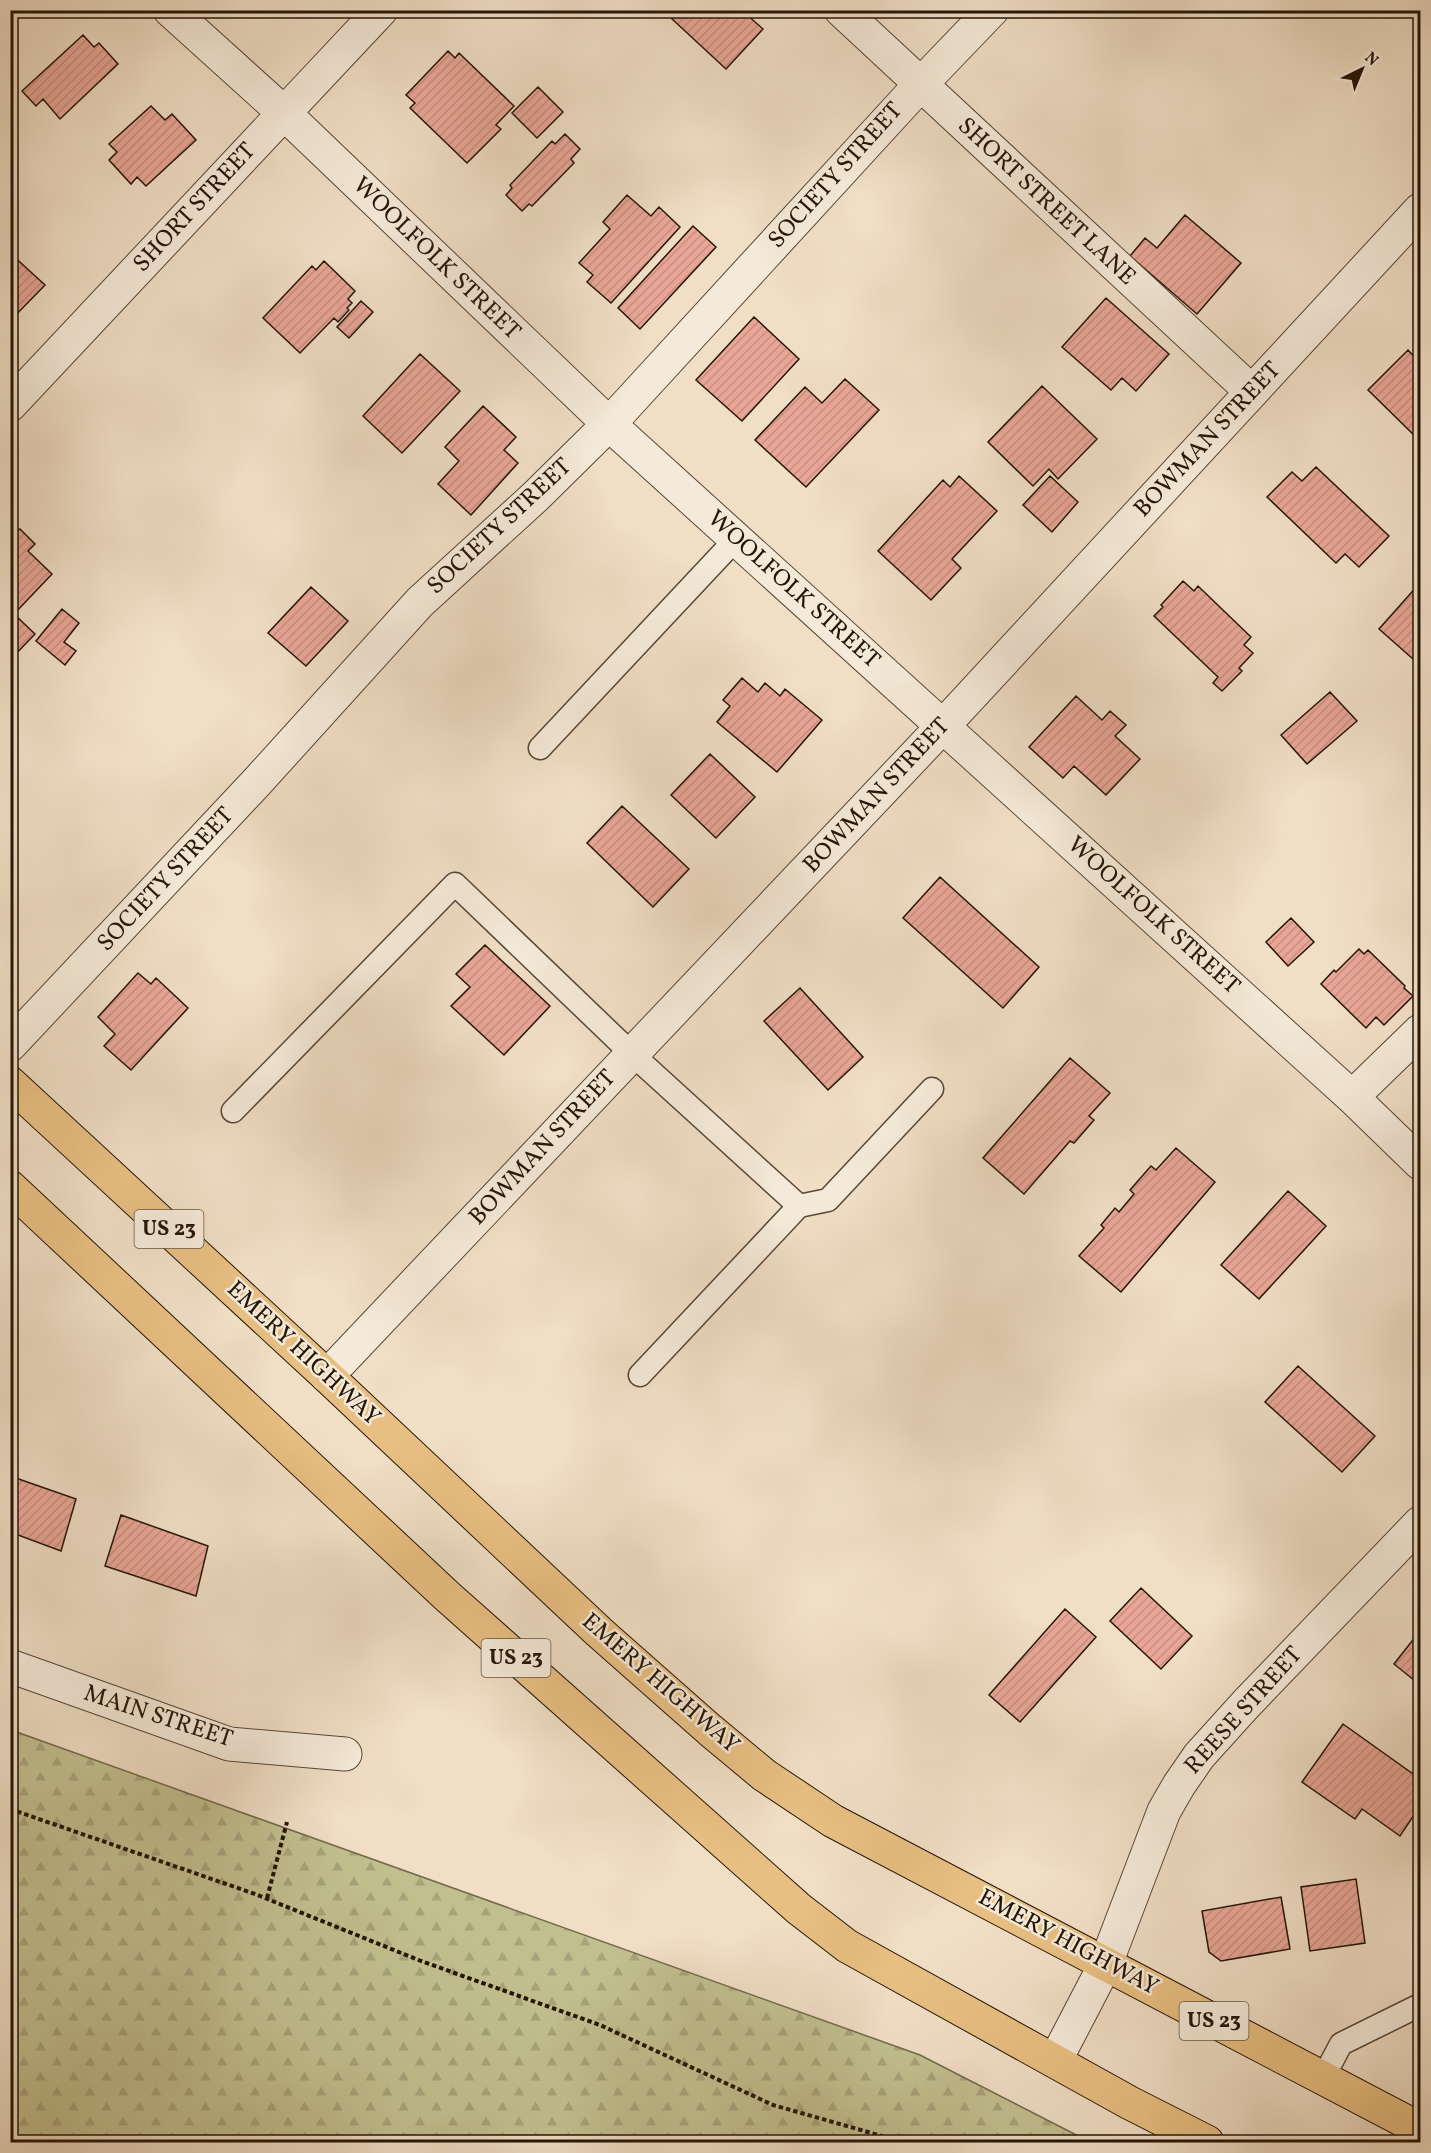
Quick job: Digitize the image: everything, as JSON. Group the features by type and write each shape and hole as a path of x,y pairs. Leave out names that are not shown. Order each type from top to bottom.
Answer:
{"highway":[{"name":"EMERY HIGHWAY","path":"10,1083 327,1376 599,1632 764,1775 833,1821 1420,2129"},
{"name":"US 23","path":"10,1187 447,1596 799,1909 847,1946 1207,2142"},
{"path":"1323,2078 1420,2107"}],"street":[{"name":"WOOLFOLK STREET","path":"170,10 284,114 609,424 1352,1097 1420,1164"},
{"name":"SHORT STREET","path":"10,405 381,10"},
{"name":"SHORT STREET LANE","path":"841,10 1252,392"},
{"name":"SOCIETY STREET","path":"10,1046 256,783 420,602 536,496 609,424 920,85 992,10"},
{"name":"BOWMAN STREET","path":"327,1376 943,726 1420,210"},
{"path":"1352,1097 1420,1031"},
{"name":"REESE STREET","path":"1055,2061 1106,1963 1164,1811 1179,1785 1199,1756 1420,1523"},
{"name":"MAIN STREET","path":"10,1666 230,1744 345,1754"}],"lane":[{"path":"540,748 736,538"},
{"path":"233,1110 455,884 632,1054 799,1206"},
{"path":"640,1375 799,1206 828,1200 932,1089"},
{"path":"1323,2078 1341,2044 1420,2005"}],"path":[{"path":"10,1809 267,1898 421,1961 600,2025 773,2105 903,2142"},
{"path":"267,1898 287,1822"}],"green space":[{"path":"11,1730 920,2055 1090,2142 11,2142"}],"building":[{"path":"679,10 748,10 745,13 763,29 726,69 672,19"},
{"path":"83,35 94,47 99,43 118,64 60,119 43,99 36,106 22,91"},
{"path":"448,51 455,58 459,53 514,106 496,125 501,129 467,163 410,108 415,103 406,95"},
{"path":"538,87 563,112 537,138 512,113"},
{"path":"151,106 165,120 172,114 196,140 146,186 137,177 131,184 109,160 117,152 109,144"},
{"path":"565,134 580,149 571,159 574,163 532,206 529,204 522,211 506,195 512,188 510,185 552,141 555,144"},
{"path":"627,195 651,216 659,207 680,227 611,303 587,282 593,275 579,263 610,229 603,222"},
{"path":"1185,215 1241,263 1197,314 1130,256 1145,238 1157,248"},
{"path":"693,226 716,247 640,329 618,308"},
{"path":"10,253 45,285 10,321"},
{"path":"324,261 355,291 348,299 352,303 338,322 334,318 300,353 263,318 312,266 316,270"},
{"path":"1106,298 1169,354 1136,391 1122,378 1111,390 1062,347"},
{"path":"361,301 373,312 349,338 337,327"},
{"path":"754,317 799,359 742,421 696,380"},
{"path":"1408,350 1420,363 1420,441 1368,390"},
{"path":"420,354 460,391 402,453 363,416"},
{"path":"845,379 879,410 806,487 755,440 805,387 822,403"},
{"path":"1042,386 1097,439 1058,479 1049,469 1033,486 988,442"},
{"path":"483,406 516,437 504,450 518,463 471,515 438,484 459,461 445,447"},
{"path":"1316,467 1389,536 1359,567 1345,554 1336,563 1267,497 1292,472 1302,481"},
{"path":"959,476 997,511 952,559 961,568 931,600 878,551 943,480 950,487"},
{"path":"1050,476 1078,502 1052,532 1023,505"},
{"path":"20,529 35,544 28,551 52,574 14,614 35,634 10,660 10,536"},
{"path":"1183,581 1194,591 1198,586 1251,637 1244,645 1253,653 1239,668 1242,671 1222,691 1213,683 1218,677 1154,616"},
{"path":"1418,585 1420,587 1420,651 1413,659 1379,629"},
{"path":"311,587 348,621 306,666 268,633"},
{"path":"62,609 79,623 64,642 76,651 65,665 36,641"},
{"path":"742,678 758,692 765,683 780,696 785,689 822,720 777,772 717,722 730,706 723,700"},
{"path":"1330,692 1357,721 1307,764 1281,735"},
{"path":"1076,696 1102,720 1110,711 1126,725 1115,736 1140,759 1106,795 1074,766 1063,778 1029,747"},
{"path":"710,754 755,797 716,838 671,795"},
{"path":"622,806 689,869 653,907 587,843"},
{"path":"940,877 1039,967 1003,1008 903,918"},
{"path":"1291,918 1314,942 1288,966 1266,942"},
{"path":"485,945 550,1006 504,1055 451,1006 470,987 456,974"},
{"path":"1359,949 1364,954 1368,950 1413,996 1384,1025 1376,1017 1366,1028 1321,984"},
{"path":"138,973 151,984 156,978 188,1008 131,1070 104,1046 115,1034 98,1017"},
{"path":"800,988 863,1057 828,1090 764,1021"},
{"path":"1070,1058 1110,1093 1089,1116 1094,1120 1074,1143 1070,1141 1024,1194 983,1158"},
{"path":"1176,1148 1215,1182 1121,1292 1079,1256 1104,1228 1101,1225 1115,1208 1119,1212 1134,1194 1130,1190 1151,1166 1156,1170"},
{"path":"1288,1191 1326,1226 1259,1299 1221,1265"},
{"path":"1298,1366 1375,1436 1342,1472 1265,1402"},
{"path":"10,1476 76,1499 61,1551 10,1532"},
{"path":"121,1515 208,1546 196,1596 105,1566"},
{"path":"1141,1588 1192,1636 1161,1669 1110,1621"},
{"path":"1065,1609 1096,1637 1020,1722 989,1695"},
{"path":"1420,1631 1420,1685 1394,1664"},
{"path":"1343,1724 1420,1779 1420,1806 1400,1836 1362,1809 1355,1819 1302,1782"},
{"path":"1356,1879 1365,1943 1310,1951 1301,1887"},
{"path":"1281,1897 1290,1949 1221,1961 1209,1952 1202,1911"}]}
